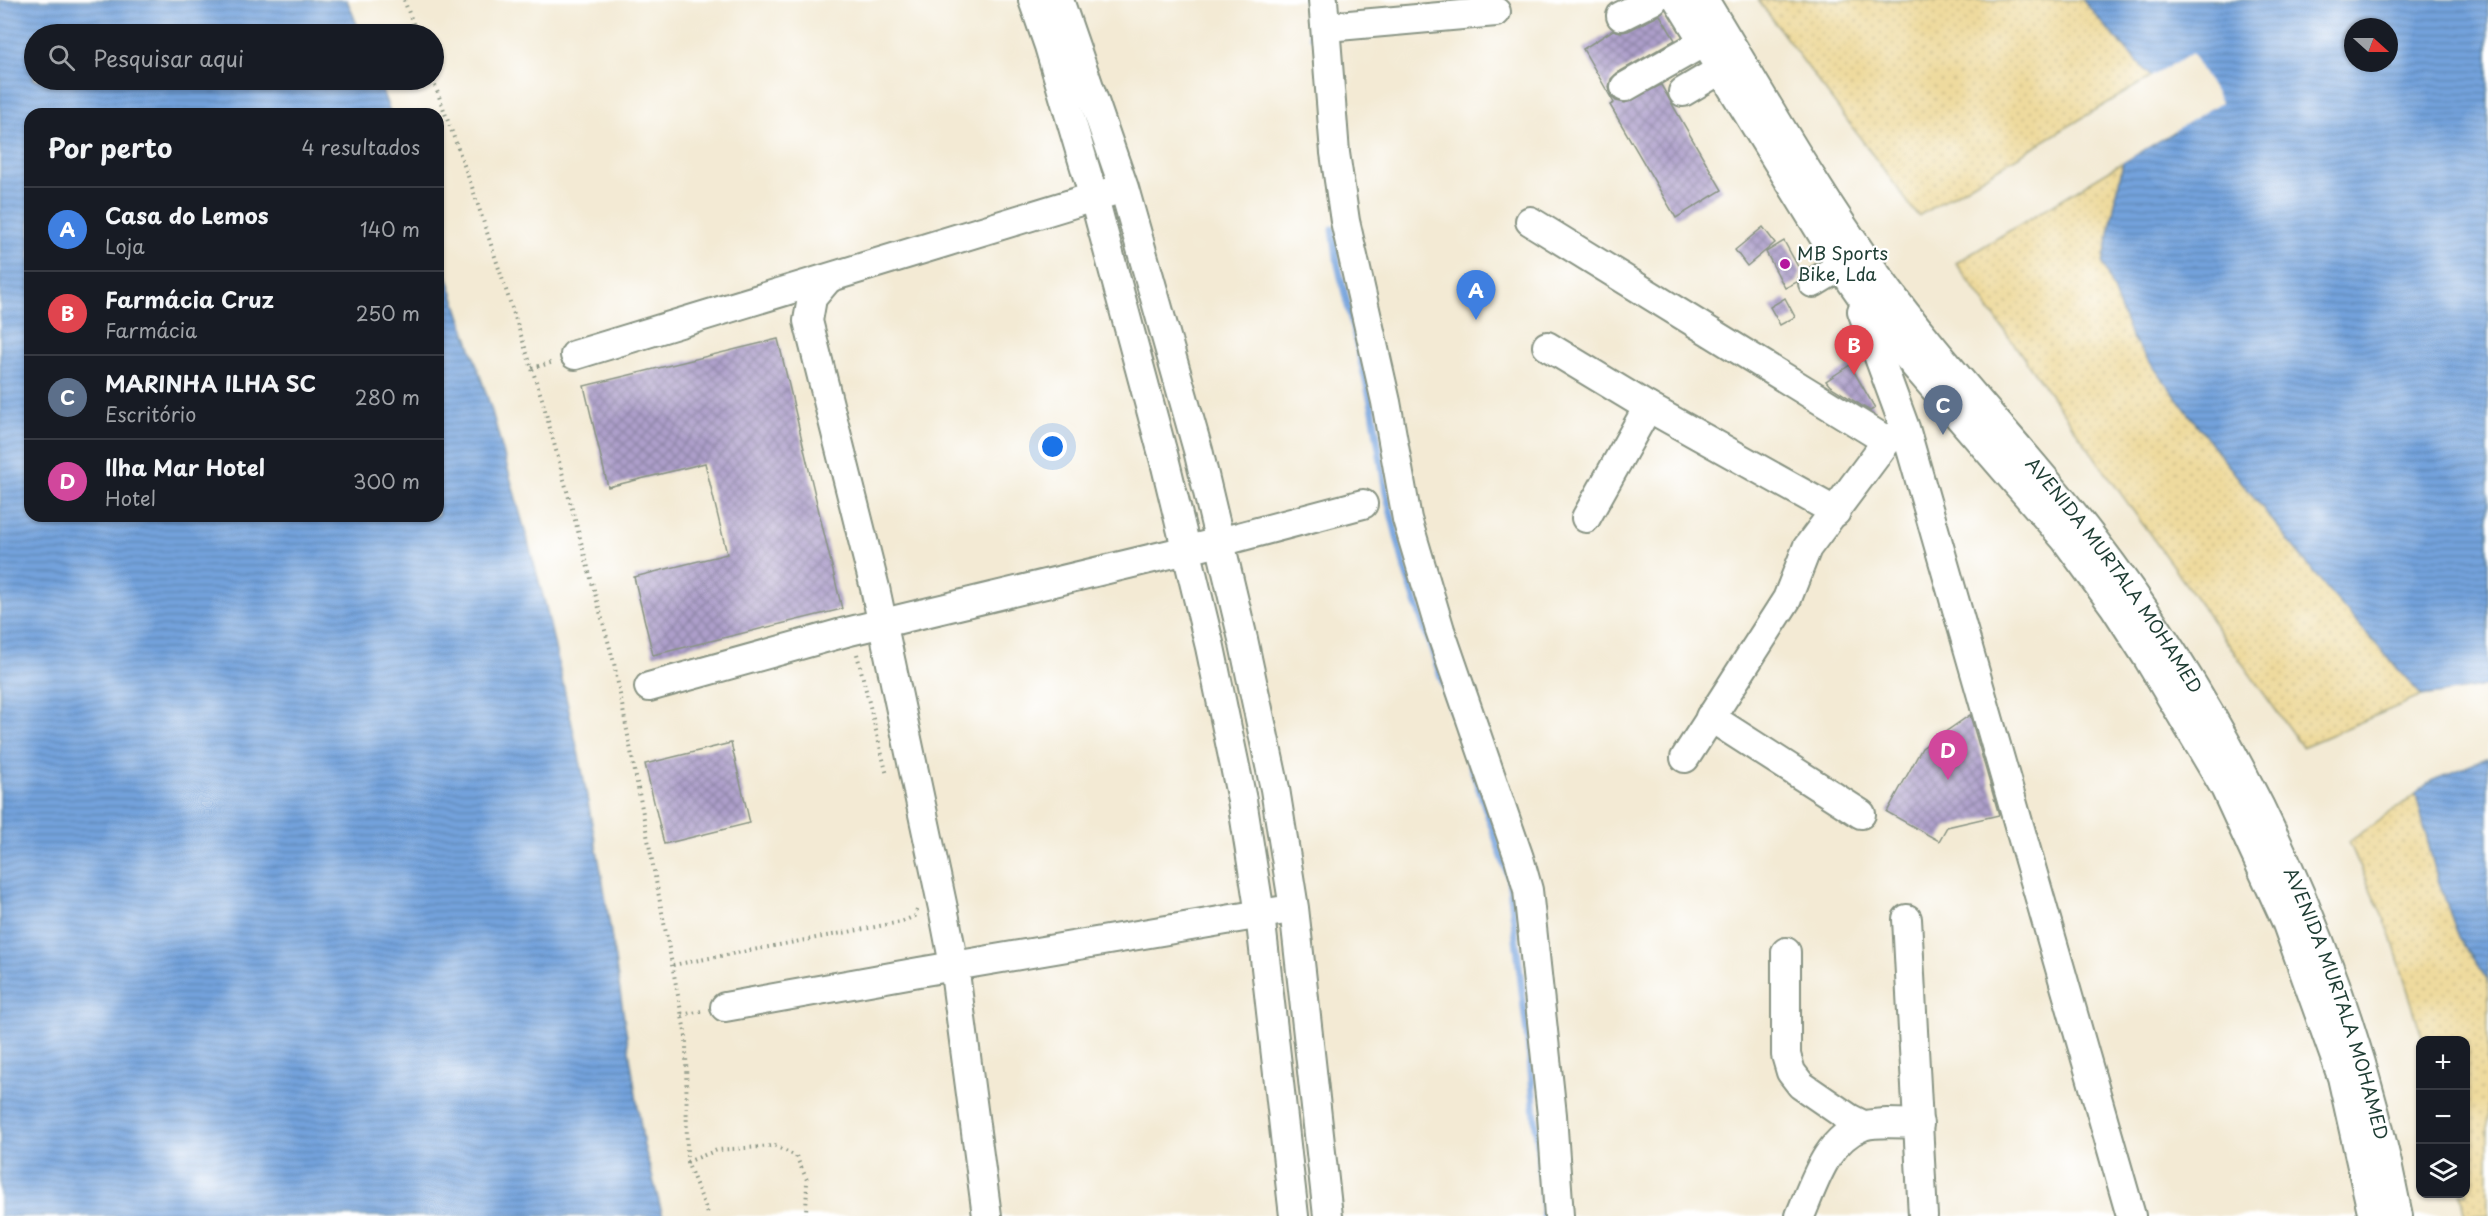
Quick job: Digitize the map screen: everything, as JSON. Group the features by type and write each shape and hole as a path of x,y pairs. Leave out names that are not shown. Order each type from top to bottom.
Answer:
{"street":[{"path":"1033,0 1094,198 1164,458 1242,800 1260,914 1293,1216"},
{"path":"1059,0 1124,188 1198,450 1275,789 1294,908 1328,1216"},
{"path":"1621,16 1653,0"},
{"name":"AVENIDA MURTALA MOHAMED","path":"1678,0 1846,274 1883,327 1910,360 2065,539 2137,642 2225,788 2286,921 2342,1077 2373,1216"},
{"name":"AVENIDA MURTALA MOHAMED","path":"1704,0 1829,206 1872,268 1934,351 2089,533 2139,601 2208,708 2268,819 2303,899 2334,979 2365,1077 2398,1216"},
{"path":"1496,12 1325,13 1335,153 1345,221 1386,402 1407,519 1440,630 1516,847 1528,890 1551,1103 1559,1216"},
{"path":"1625,87 1704,42"},
{"path":"1683,93 1720,70"},
{"path":"575,355 1124,188"},
{"path":"1530,221 1896,435 1807,548 1787,599 1685,758"},
{"path":"1813,283 1846,274"},
{"name":"AVENIDA MURTALA MOHAMED","path":"1846,274 2131,1216"},
{"path":"828,279 812,298 808,321 883,623 954,965 987,1216"},
{"path":"1547,346 1648,407 1836,512"},
{"path":"1586,518 1648,407"},
{"path":"649,687 883,623 1220,542 1363,504"},
{"path":"1710,717 1861,814"},
{"path":"725,1007 954,965 1294,908"},
{"path":"1907,919 1923,1216"},
{"path":"1786,952 1786,1055 1791,1072 1801,1085 1863,1125 1919,1124"},
{"path":"1800,1216 1828,1154 1843,1138 1863,1125"}],"path":[{"path":"404,0 413,24"},
{"path":"437,90 443,108"},
{"path":"444,110 472,187 542,399 614,663 686,1036 687,1162 709,1216"},
{"path":"852,631 888,779"},
{"path":"673,966 901,922 915,916 919,904"},
{"path":"687,1162 717,1150 775,1146 796,1156 807,1180 806,1216"}],"sand":[{"path":"1758,0 2082,0 2151,77 1918,216"},
{"path":"2123,162 2103,264 2131,337 2216,450 2329,591 2422,696 2302,747 1956,263"},
{"path":"2416,794 2436,874 2459,938 2488,981 2488,1216 2465,1216 2461,1198 2470,1198 2470,1036 2422,1036 2390,933 2349,842"}],"water":[{"path":"0,0 347,0 357,24 24,24 24,90 382,90 389,108 24,108 24,522 444,522 444,267 491,408 546,607 581,765 603,882 644,1146 663,1216 0,1216"},
{"path":"2082,0 2488,0 2488,686 2422,696 2329,591 2216,450 2131,337 2103,264 2123,162 2174,132 2151,77"},
{"path":"2488,758 2488,981 2459,938 2436,874 2416,794 2431,781"}],"pier":[{"path":"2192,53 2221,102 2120,164 2122,160 2170,131 2149,78"}],"building":[{"path":"1660,15 1675,40 1617,73 1611,79 1609,87 1611,96 1616,101 1625,103 1661,85 1722,190 1676,218 1610,105 1614,103 1583,49 1613,30 1628,31"},
{"path":"1763,227 1775,243 1747,266 1735,250"},
{"path":"1784,241 1801,272 1797,282 1785,288 1766,252"},
{"path":"1785,298 1795,317 1780,325 1770,307"},
{"path":"778,339 842,609 653,655 634,577 727,554 705,463 608,487 584,386"},
{"path":"1850,365 1875,408 1870,411 1830,386 1826,381"},
{"path":"1970,715 1999,815 1947,827 1939,841 1887,812 1922,748"},
{"path":"731,743 750,823 664,844 645,764"}],"waterway":[{"path":"1307,0 1312,36"},
{"path":"1333,229 1338,265 1373,411 1386,493 1406,573 1509,878 1530,1060 1544,1216"}],"place":[{"name":"MB Sports Bike, Lda","path":"1785,264"},
{"name":"Casa do Lemos","path":"1476,320"},
{"name":"Farmácia Cruz","path":"1854,375"},
{"name":"MARINHA ILHA SC","path":"1943,435"},
{"name":"Ilha Mar Hotel","path":"1948,780"}]}
